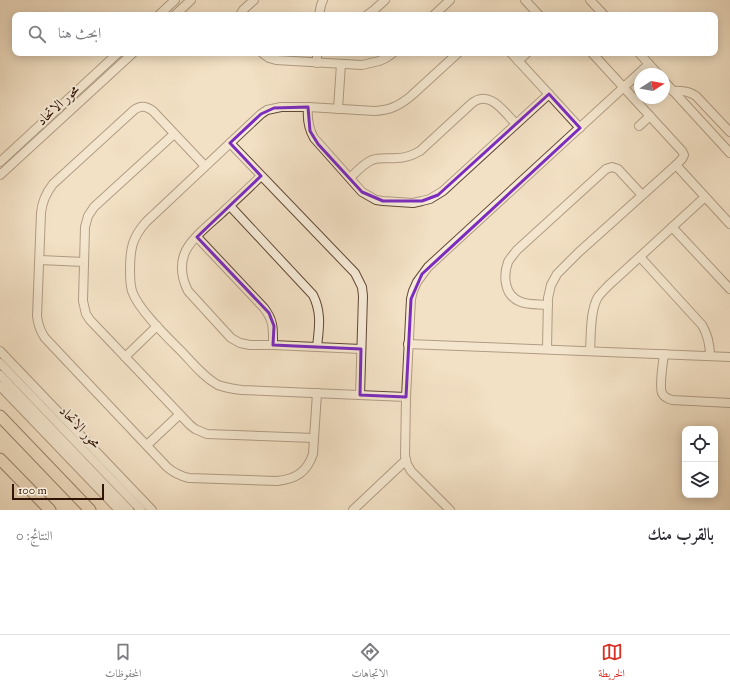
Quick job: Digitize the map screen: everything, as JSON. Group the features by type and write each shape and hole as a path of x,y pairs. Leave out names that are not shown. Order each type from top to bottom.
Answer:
{"main road":[{"path":"0,416 90,510"},
{"path":"0,459 50,510"}],"street":[{"path":"162,12 175,0"},
{"path":"178,12 191,0"},
{"path":"242,12 254,0"},
{"path":"320,12 323,0"},
{"path":"371,12 385,0"},
{"path":"437,12 450,0"},
{"path":"525,0 536,12"},
{"path":"590,0 601,12"},
{"name":"محور الاتحاد","path":"0,162 115,56"},
{"name":"محور الاتحاد","path":"0,175 130,56"},
{"path":"266,56 276,60 362,65 371,64 389,56"},
{"path":"317,56 317,63"},
{"path":"406,397 225,388 211,380 199,369 157,326 136,300 130,282 131,248 134,238 146,222 255,118 267,110 281,107 374,111 385,110 394,107 411,96 455,56"},
{"path":"514,56 580,128"},
{"path":"518,61 524,56"},
{"path":"547,349 548,298 551,285 557,274 683,157 683,153 595,56"},
{"path":"642,56 653,68"},
{"path":"338,109 341,64"},
{"path":"450,510 411,471 404,451 408,344 413,290 428,266 649,64"},
{"path":"670,88 730,153"},
{"path":"673,91 686,91 696,96 730,132"},
{"path":"308,108 308,123 314,138 362,192 376,200 383,202 422,202 430,199 442,191 549,94"},
{"path":"350,178 364,164 378,158 406,157 414,155 478,99 485,98 494,102 516,124"},
{"path":"205,166 150,108 141,106 53,184 44,197 42,205 37,316 37,322 41,333 44,338 172,471 183,477 277,481 293,478 300,474 306,468 313,454 316,393"},
{"path":"639,126 650,116"},
{"path":"174,134 91,211 86,222 84,262 83,301 86,314 92,324 179,415 195,429 207,434 314,438"},
{"path":"230,143 358,278 362,287 363,296 360,395"},
{"path":"676,165 730,224"},
{"path":"548,305 526,303 519,301 509,294 506,288 505,274 509,261 517,250 606,169 612,167 618,169 642,195"},
{"path":"261,176 190,243 182,262 182,277 188,291 235,341 244,344 361,349"},
{"path":"590,351 594,309 598,297 609,285 705,197"},
{"path":"230,206 313,295 317,302 320,318 317,347"},
{"path":"672,227 730,290"},
{"path":"197,237 269,313 274,326 273,345"},
{"path":"640,257 702,325 709,343 710,356"},
{"path":"40,260 84,262"},
{"path":"125,357 157,326"},
{"path":"408,344 730,357"},
{"path":"0,352 152,510"},
{"path":"664,354 661,386 662,394 668,400 730,403"},
{"name":"محور الاتحاد","path":"0,363 141,510"},
{"name":"محور الاتحاد","path":"0,375 129,510"},
{"path":"0,386 119,510"},
{"path":"147,445 179,415"},
{"path":"353,510 406,460"}],"highlighted area":[{"path":"549,94 580,128 422,274 411,299 406,397 360,395 361,349 273,345 274,326 269,313 197,237 261,176 230,143 261,114 274,108 308,107 310,131 318,144 362,192 383,201 422,201 438,195"}]}
